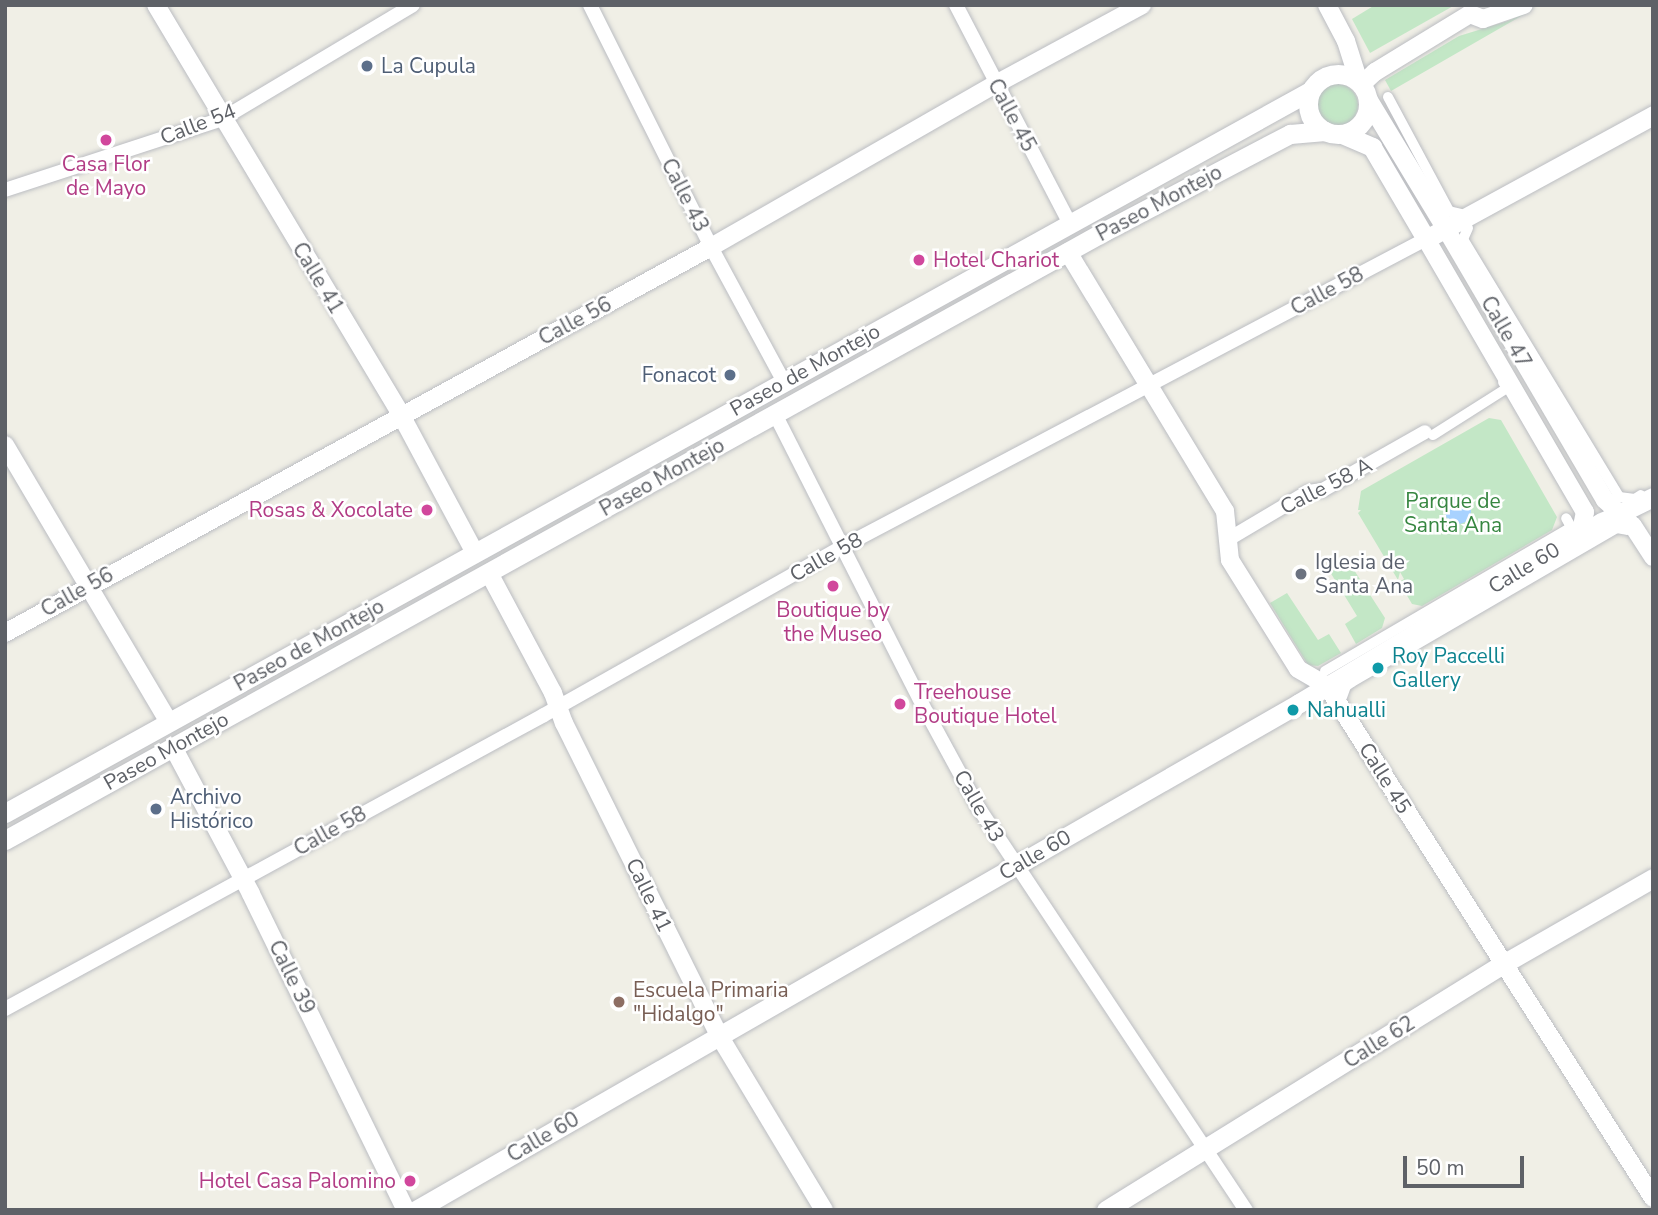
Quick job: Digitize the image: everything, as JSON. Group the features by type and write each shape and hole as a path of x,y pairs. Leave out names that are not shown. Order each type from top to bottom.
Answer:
{"main road":[{"path":"1329,75 1345,75 1363,89 1362,122 1334,133 1311,118 1308,109 1310,91 1329,75"},
{"name":"Calle 47","path":"1363,89 1446,229"},
{"name":"Paseo de Montejo","path":"5,813 1310,91"},
{"name":"Calle 58","path":"1426,239 1653,115"},
{"name":"Paseo Montejo","path":"5,840 1068,252 1290,134 1309,130 1334,133"},
{"name":"Calle 47","path":"1334,133 1372,147 1426,239"},
{"name":"Calle 60","path":"416,1210 1331,685 1580,535 1624,522 1653,497"},
{"name":"Calle 62","path":"1106,1210 1207,1150 1503,964 1653,878"}],"street":[{"name":"Calle 41","path":"156,5 401,415 475,553"},
{"name":"Calle 54","path":"5,190 222,119 413,5"},
{"name":"Calle 43","path":"590,5 711,247 784,382"},
{"name":"Calle 45","path":"956,5 1070,224"},
{"name":"Calle 56","path":"5,632 711,247 996,84 1142,5"},
{"name":"Calle 47","path":"1327,5 1346,41 1363,89"},
{"path":"1363,89 1375,72 1469,9 1483,19 1524,5"},
{"path":"1388,97 1449,211 1461,214"},
{"path":"1468,228 1463,239 1619,497 1635,499 1653,489"},
{"name":"Calle 47","path":"1446,229 1605,500 1624,522 1633,526 1653,557"},
{"name":"Calle 47","path":"1426,239 1586,512 1580,535"},
{"name":"Calle 58","path":"5,1009 558,707 842,547 1426,239"},
{"name":"Calle 45","path":"1068,252 1147,387 1225,511 1230,560 1298,669 1331,685 1503,964 1653,1198"},
{"name":"Calle 58 A","path":"1227,540 1308,492 1322,490 1429,434 1507,388 1428,260"},
{"path":"1455,289 1474,277"},
{"name":"Calle 43","path":"775,414 927,713 978,807 1246,1210"},
{"path":"5,445 169,722"},
{"path":"1640,522 1643,510 1653,505"},
{"path":"1331,685 1571,527 1566,518"},
{"path":"1331,685 1346,686 1624,522"},
{"name":"Calle 41","path":"489,573 720,1037 824,1210"},
{"name":"Calle 39","path":"173,747 243,879 406,1210"}],"green space":[{"path":"1375,5 1455,5 1370,53 1352,19"},
{"path":"1535,8 1391,91 1385,80 1459,36 1508,21"},
{"path":"1337,84 1352,90 1358,105 1352,120 1337,126 1322,120 1316,105 1322,90"},
{"name":"Parque de Santa Ana","path":"1489,418 1501,420 1557,517 1552,530 1422,606 1412,604 1399,582 1404,579 1400,572 1398,580 1358,513 1361,510 1358,510 1361,491"},
{"path":"1345,556 1385,618 1382,628 1356,644 1345,624 1357,616 1327,567"},
{"path":"1287,593 1318,640 1329,634 1341,653 1318,666 1308,665 1270,603"}],"water":[{"path":"1458,498 1467,502 1471,511 1467,520 1458,524 1449,520 1445,511 1449,502"}],"place":[{"name":"La Cupula","path":"367,66"},
{"name":"Casa Flor de Mayo","path":"106,140"},
{"name":"Hotel Chariot","path":"919,260"},
{"name":"Fonacot","path":"730,375"},
{"name":"Rosas & Xocolate","path":"427,510"},
{"name":"Iglesia de Santa Ana","path":"1301,574"},
{"name":"Boutique by the Museo","path":"833,586"},
{"name":"Roy Paccelli Gallery","path":"1378,668"},
{"name":"Treehouse Boutique Hotel","path":"900,704"},
{"name":"Nahualli","path":"1293,710"},
{"name":"Archivo Histórico","path":"156,809"},
{"name":"Escuela Primaria \"Hidalgo\"","path":"619,1002"},
{"name":"Hotel Casa Palomino","path":"410,1181"}]}
